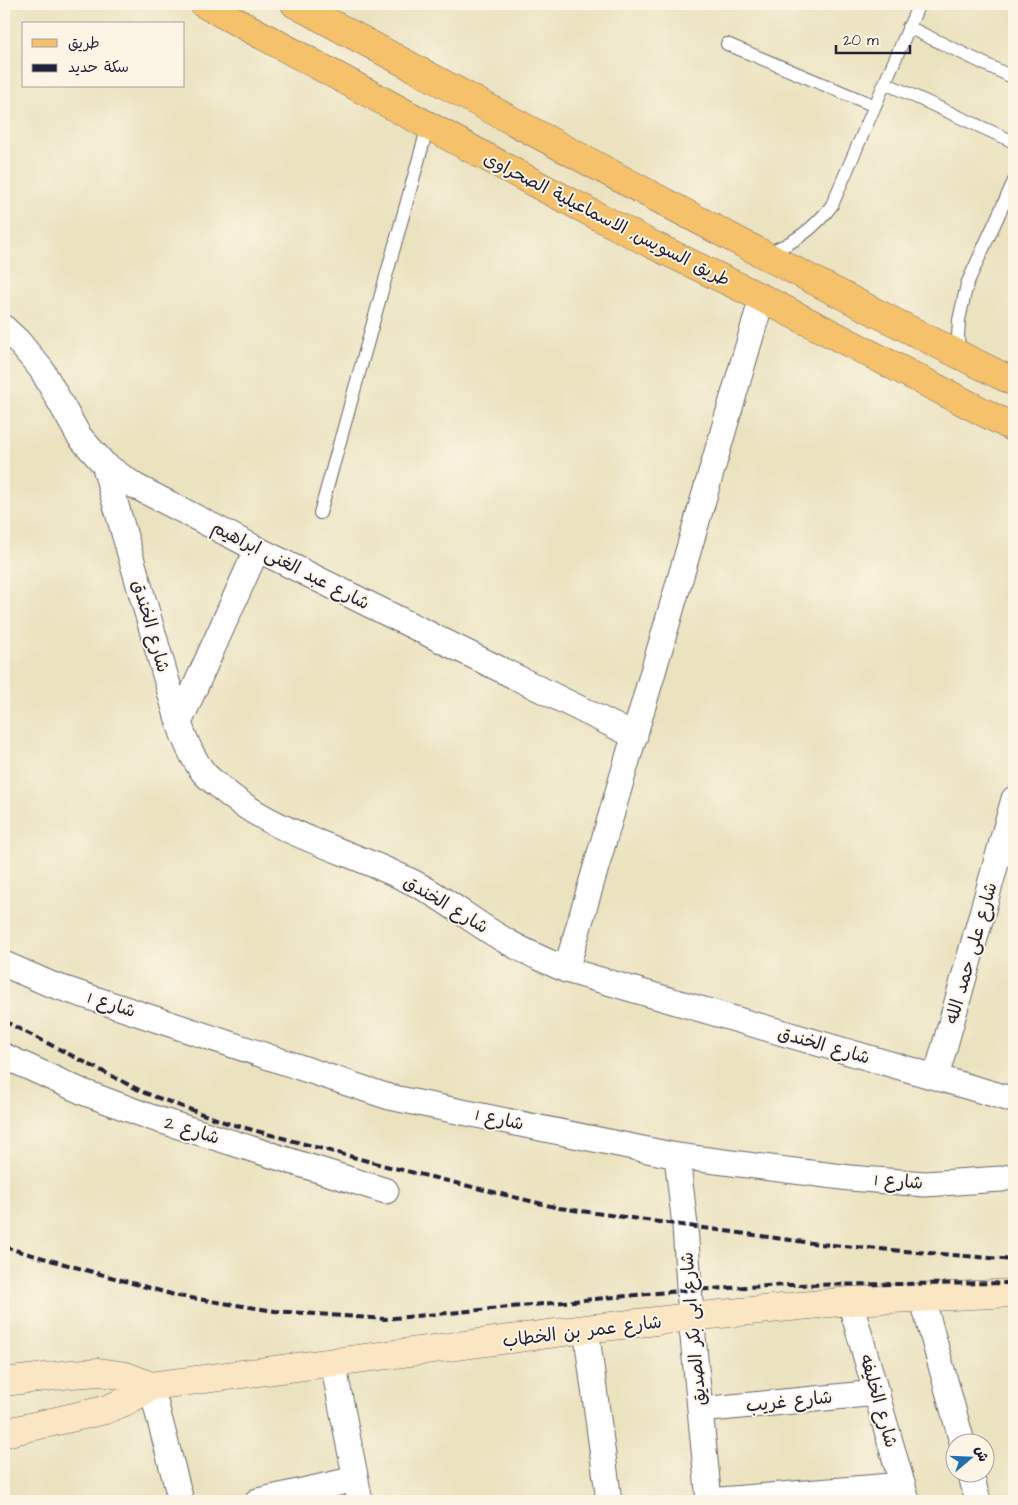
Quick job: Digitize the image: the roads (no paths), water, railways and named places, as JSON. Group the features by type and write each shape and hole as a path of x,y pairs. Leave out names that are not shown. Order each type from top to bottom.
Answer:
{"main road":[{"name":"طريق السويس, الاسماعيلية الصحراوى","path":"204,4 572,203 762,298 1014,428"},
{"path":"295,4 762,254 1014,382"},
{"name":"شارع عمر بن الخطاب","path":"4,1433 105,1410 129,1400 151,1386 691,1317 850,1301 1014,1293"},
{"name":"شارع عمر بن الخطاب","path":"4,1382 99,1372 126,1376 151,1386"}],"street":[{"path":"566,970 762,298"},
{"name":"شارع عبد الغنى ابراهيم","path":"4,328 18,341 42,370 79,436 104,464 135,486 257,549 635,736"},
{"name":"شارع الخندق","path":"104,464 187,747 205,774 234,799 268,820 312,841 384,868 419,885 507,942 566,970 1014,1100"},
{"path":"179,723 257,549"},
{"name":"شارع على حمد الله","path":"936,1077 1014,799"},
{"name":"شارع 1","path":"4,964 50,984 388,1097 677,1156 850,1178 926,1184 1001,1179 1014,1176"},
{"name":"شارع 2","path":"4,1056 82,1092 150,1116 386,1191"},
{"name":"شارع ابى بكر الصديق","path":"677,1156 685,1226 691,1317 708,1501"},
{"path":"922,1297 959,1432"},
{"name":"شارع الخليفه","path":"850,1301 905,1493"},
{"path":"586,1329 610,1501"},
{"path":"258,1501 358,1490 333,1363"},
{"path":"151,1386 181,1501"},
{"name":"شارع غريب","path":"700,1410 877,1393"},
{"path":"973,1482 978,1501"},
{"path":"708,1501 905,1493"}],"lane":[{"path":"762,254 791,243 804,235 816,225 832,205 919,4"},
{"path":"908,27 1014,78"},
{"path":"727,44 875,106"},
{"path":"885,83 1014,142"},
{"path":"320,513 428,126"},
{"path":"959,355 959,320 967,284 1014,181"}],"railway":[{"path":"4,1021 145,1093 227,1123 386,1166 559,1208 819,1244 1014,1260"},
{"path":"4,1247 178,1296 275,1311 385,1319 689,1290 785,1285 1014,1283"}]}
